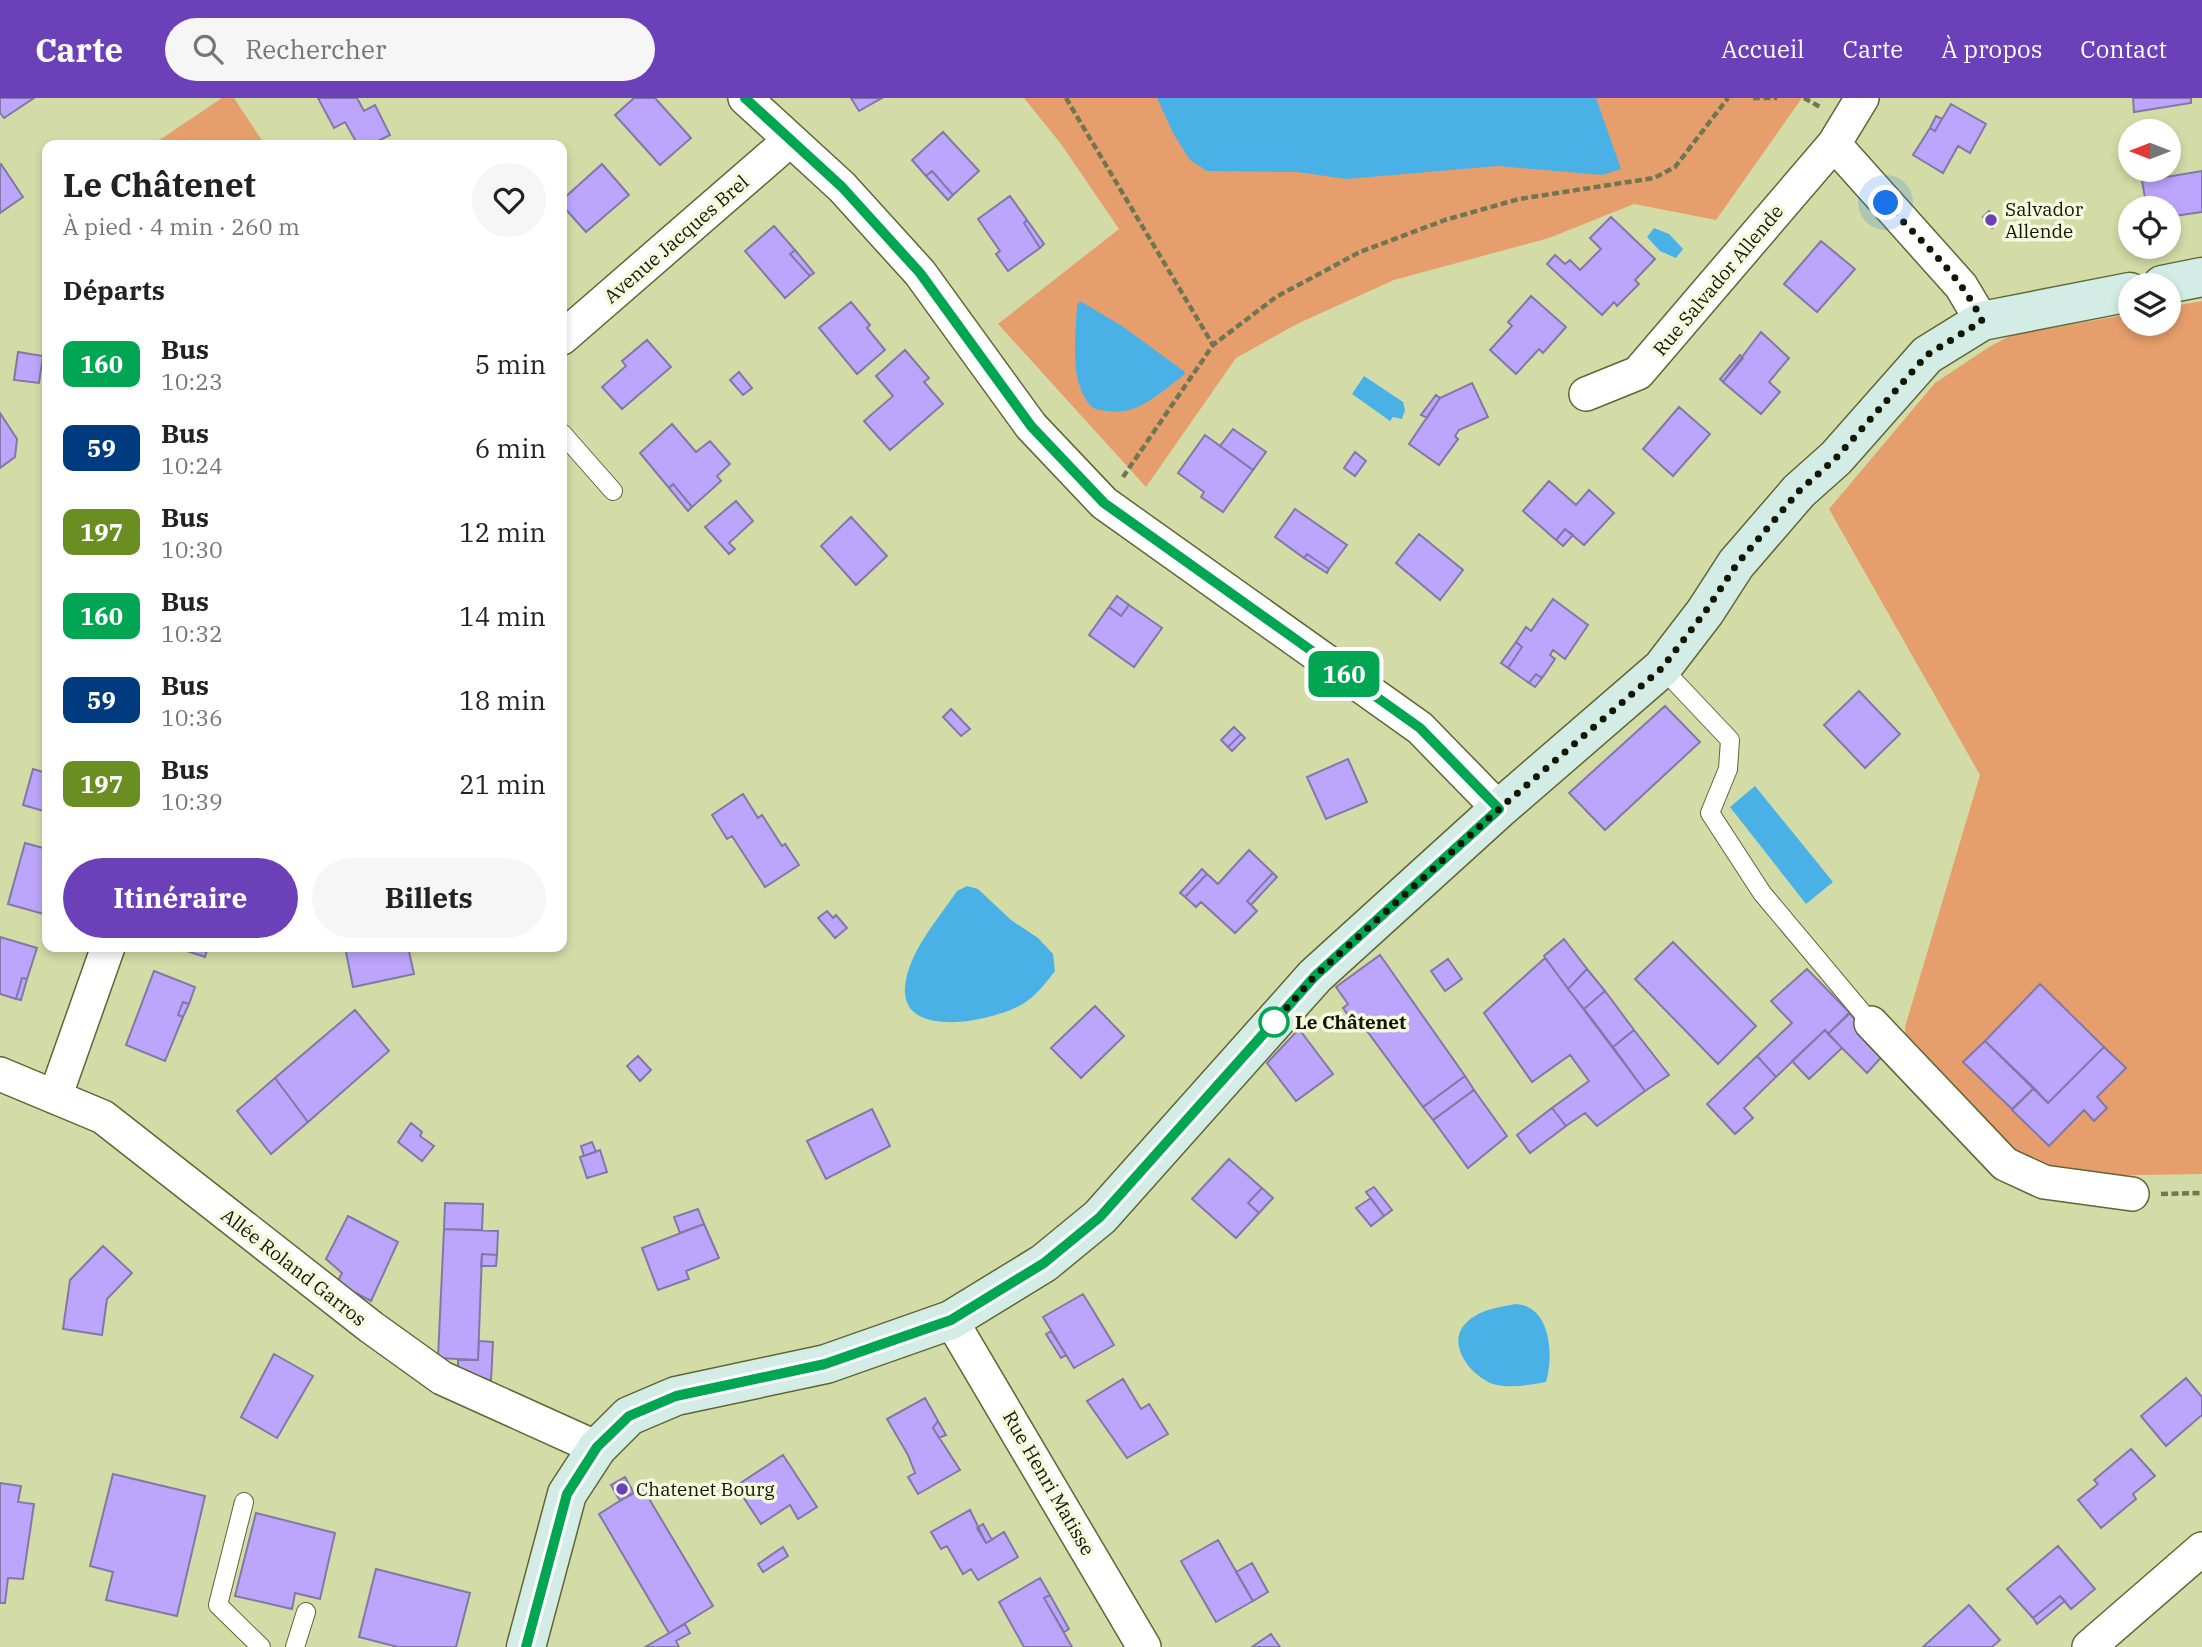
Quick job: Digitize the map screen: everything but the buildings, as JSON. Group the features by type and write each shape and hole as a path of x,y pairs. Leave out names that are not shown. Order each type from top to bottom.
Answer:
{"street":[{"path":"745,98 842,187 920,273 1031,426 1104,503 1420,728 1499,809"},
{"name":"Rue Salvador Allende","path":"1586,394 1638,373 1834,144 1862,98"},
{"name":"Avenue Jacques Brel","path":"567,334 790,140"},
{"path":"1834,144 1961,286 1974,303 1982,321"},
{"path":"2181,281 2202,277"},
{"path":"526,1647 567,1494 597,1447 629,1416 676,1396 825,1364 951,1320 1044,1263 1100,1217 1315,976 1499,809 1662,668 1705,612 1737,564 1799,491 1836,458 1927,355 1982,321 2118,294"},
{"path":"55,1097 106,952"},
{"path":"1871,1023 2005,1164 2044,1182 2132,1194"},
{"name":"Allée Roland Garros","path":"0,1074 103,1117 371,1327 442,1378 597,1447"},
{"name":"Rue Henri Matisse","path":"951,1320 1144,1647"},
{"path":"2089,1647 2202,1549"}],"lane":[{"path":"567,439 613,491"},
{"path":"1662,668 1730,740 1728,769 1710,813 1762,893 1871,1023"},
{"path":"244,1502 218,1605 261,1647"},
{"path":"295,1647 306,1612"}],"path":[{"path":"1066,98 1213,345"},
{"path":"1104,503 1165,419 1213,345 1276,297 1360,252 1445,220 1519,199 1654,178 1675,167 1728,98"},
{"path":"1753,98 1777,98"},
{"path":"2132,1194 2202,1193"}],"shaded area":[{"path":"222,98 234,98 262,140 159,140"},
{"path":"1024,98 1802,98 1716,220 1634,204 1549,238 1394,280 1297,324 1236,358 1146,487 998,324 1119,229 1061,144"},
{"path":"2202,301 2202,1174 2081,1176 2025,1159 1906,1044 1905,1027 1980,775 1829,509 1935,383 1989,347 2012,335 2118,316 2118,336 2181,336 2181,305"}],"water":[{"path":"1157,98 1596,98 1621,169 1602,175 1498,166 1347,179 1297,172 1207,171 1190,160 1174,135"},
{"path":"1654,228 1669,234 1683,249 1676,258 1660,251 1647,237"},
{"path":"1080,301 1122,326 1185,372 1184,375 1152,399 1131,409 1120,412 1093,408 1080,386 1075,360 1077,305"},
{"path":"1364,376 1403,402 1405,410 1402,419 1393,417 1390,421 1352,394"},
{"path":"1755,786 1833,882 1806,904 1730,807"},
{"path":"967,886 978,889 1011,920 1038,938 1053,954 1055,971 1031,998 1007,1011 968,1021 929,1020 914,1012 906,1000 909,968 920,945 957,891"},
{"path":"1516,1304 1537,1313 1543,1323 1550,1359 1546,1382 1515,1386 1488,1382 1471,1369 1460,1351 1458,1341 1466,1323 1489,1310"}],"bus line":[{"name":"160","path":"526,1647 567,1494 597,1447 629,1416 676,1396 825,1364 951,1320 1044,1263 1100,1217 1315,976 1499,809 1420,728 1104,503 1031,426 920,273 842,187 745,98"}],"place":[{"name":"Salvador Allende","path":"1991,220"},
{"name":"Le Châtenet","path":"1274,1022"},
{"name":"Chatenet Bourg","path":"622,1489"}],"route":[{"path":"1274,1022 1268,1029 1315,976 1499,809 1662,668 1705,612 1737,564 1799,491 1836,458 1927,355 1982,321 1974,303 1961,286 1886,203"}]}
